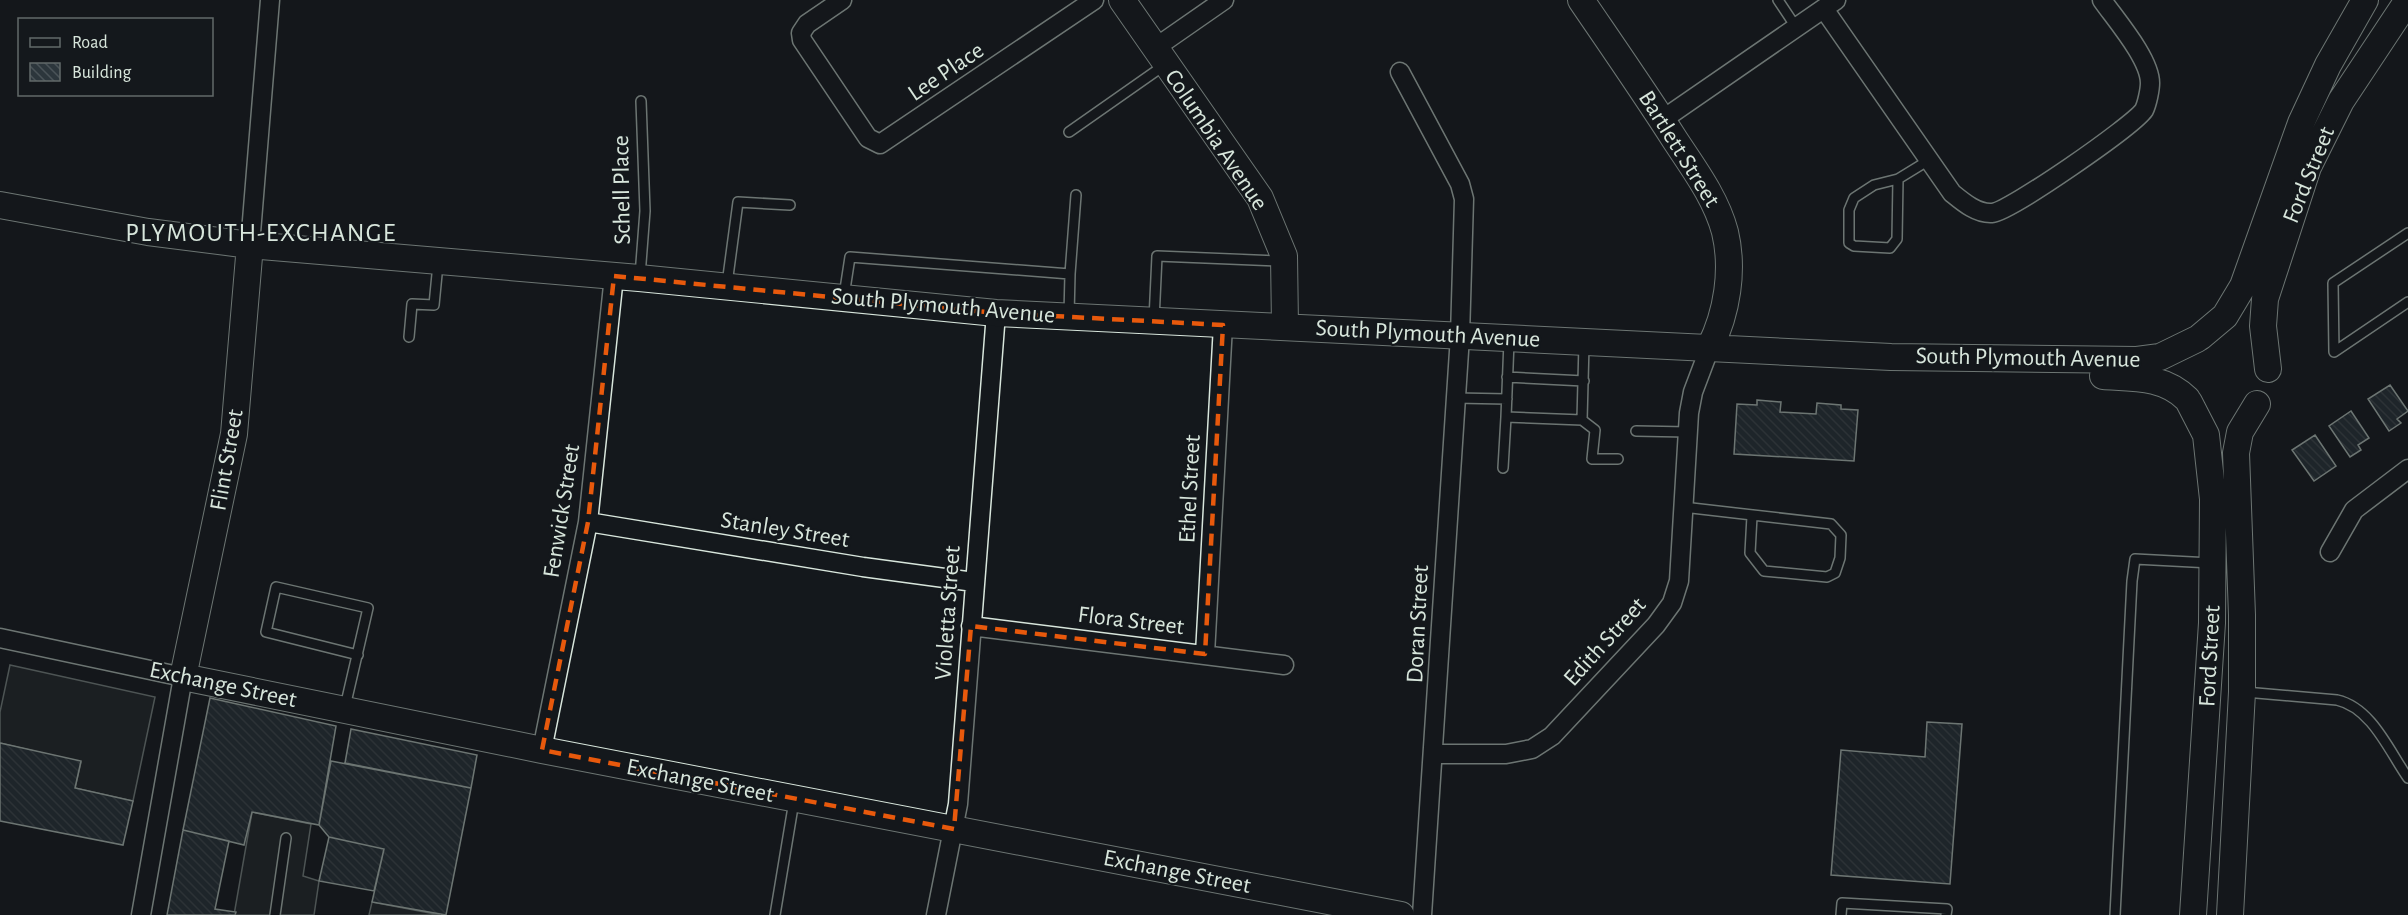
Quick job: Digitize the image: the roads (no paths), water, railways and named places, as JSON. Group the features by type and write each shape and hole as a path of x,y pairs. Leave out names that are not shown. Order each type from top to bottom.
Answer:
{"main road":[{"name":"Columbia Avenue","path":"1122,0 1260,198 1284,261 1285,326"},
{"name":"Bartlett Street","path":"1581,0 1712,198 1725,235 1728,255 1724,314 1710,347"},
{"name":"Ford Street","path":"2198,338 2225,316 2243,286 2301,123 2328,65 2365,0"},
{"name":"Ford Street","path":"2268,369 2263,326 2265,299 2305,177 2341,101 2408,0"},
{"name":"South Plymouth Avenue","path":"0,206 148,232 250,245 727,286 996,313 1223,326 1285,326 1891,357 2137,360 2168,354 2198,338"},
{"name":"Flint Street","path":"183,677 234,434 250,245"},
{"path":"2226,330 2242,334 2261,350 2268,369 2266,389 2257,404 2239,417 2222,419 2205,414 2188,401 2181,385 2180,367 2186,352 2198,338 2226,330"},
{"name":"South Plymouth Avenue","path":"1891,357 2017,371 2149,379 2171,386 2188,401"},
{"name":"Ford Street","path":"2188,401 2203,427 2210,453 2213,563 2210,661 2193,915"},
{"name":"Ford Street","path":"2230,915 2242,692 2242,615 2235,453 2240,432 2257,404"},
{"name":"Exchange Street","path":"183,677 542,750 1401,915"}],"street":[{"name":"Flint Street","path":"250,245 270,0"},
{"name":"Lee Place","path":"842,0 807,24 801,33 801,40 868,138 880,144 1094,0"},
{"path":"1160,56 1224,0"},
{"path":"1662,120 1830,4 1952,193 1972,208 1993,213 2018,201 2126,127 2144,109 2151,82 2141,56 2102,0"},
{"name":"Doran Street","path":"1400,72 1463,191 1460,336 1422,915"},
{"name":"Fenwick Street","path":"542,750 588,522 614,276"},
{"name":"Violetta Street","path":"936,915 954,830 996,313"},
{"name":"Ethel Street","path":"1205,654 1223,326"},
{"name":"Edith Street","path":"1434,754 1506,754 1532,749 1552,736 1656,625 1672,603 1679,581 1688,432 1693,392 1710,347"},
{"path":"2330,552 2354,510 2408,469"},
{"name":"Stanley Street","path":"588,522 863,567 974,582"},
{"name":"Flora Street","path":"971,626 1284,664"},
{"name":"Exchange Street","path":"0,638 183,677"},
{"name":"Flint Street","path":"141,915 183,677"}],"lane":[{"path":"1778,0 1796,27"},
{"path":"1069,132 1160,56"},
{"name":"Schell Place","path":"639,278 645,212 641,101"},
{"path":"1898,179 1897,239 1894,244 1890,248 1854,246 1849,243 1849,210 1854,198 1874,185 1898,179 1929,160"},
{"path":"1069,317 1076,195"},
{"path":"727,286 738,202 790,206"},
{"path":"2408,233 2333,283 2334,352 2408,302"},
{"path":"1154,322 1157,256 1284,261"},
{"path":"843,298 850,257 1070,274"},
{"path":"408,337 412,304 434,305 438,261"},
{"path":"1503,468 1509,338"},
{"path":"1582,420 1584,342"},
{"path":"1507,377 1548,383 1584,381"},
{"path":"1456,398 1507,399"},
{"path":"1506,417 1546,414 1582,420 1595,430 1592,459 1618,459"},
{"path":"1636,431 1688,432"},
{"path":"1683,507 1831,524 1841,535 1840,558 1834,573 1827,577 1764,571 1750,553 1752,516"},
{"path":"2115,915 2135,559 2213,563"},
{"path":"344,710 358,655 368,608 276,587 266,632 358,655"},
{"path":"2242,692 2337,700 2351,704 2367,717 2408,778"},
{"path":"775,915 795,799"},
{"path":"275,915 286,838"},
{"path":"1841,915 1842,903 1947,909 1946,915"}],"district":[{"name":"PLYMOUTH-EXCHANGE","path":"261,233"}]}
